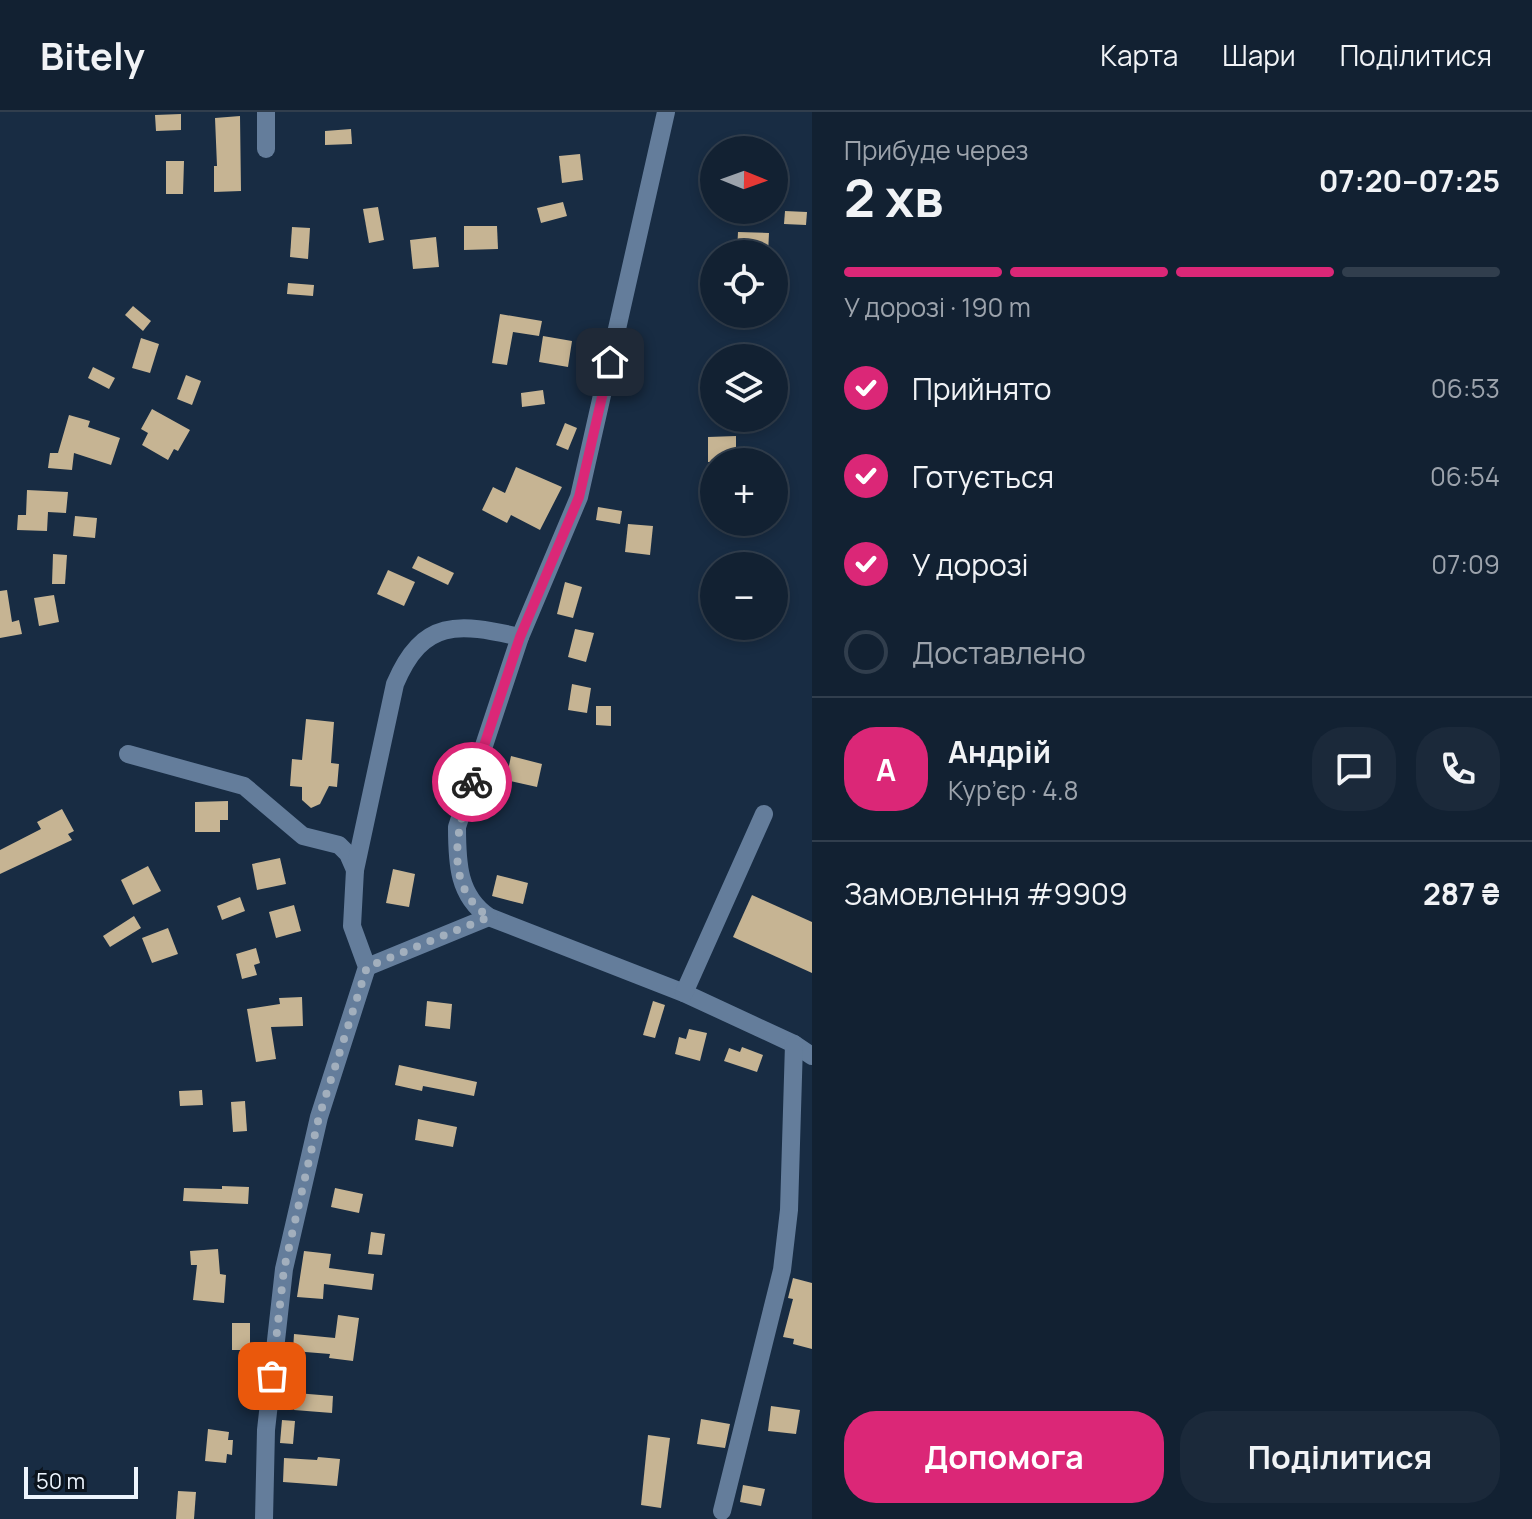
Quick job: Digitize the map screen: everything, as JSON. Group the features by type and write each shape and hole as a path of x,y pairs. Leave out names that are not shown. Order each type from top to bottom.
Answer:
{"street":[{"path":"266,112 266,149"},
{"path":"666,112 579,497 520,637 457,827 457,856 463,884 473,906 489,917 684,993 794,1044 812,1056"},
{"path":"264,1519 266,1430 284,1269 319,1117 367,967 352,926 355,870 395,684 405,661 421,641 444,631 472,626 520,637"},
{"path":"128,754 244,786 303,836 339,845 348,854 355,870"},
{"path":"684,993 764,814"},
{"path":"367,967 489,917"},
{"path":"722,1511 782,1270 789,1210 794,1044"}],"building":[{"path":"181,114 181,130 156,131 155,115"},
{"path":"240,116 241,191 214,192 214,166 217,166 215,118"},
{"path":"351,129 352,144 325,145 325,131"},
{"path":"580,154 583,180 562,183 559,156"},
{"path":"166,161 184,161 183,194 166,194"},
{"path":"563,202 567,216 541,223 537,208"},
{"path":"378,207 384,240 369,243 363,209"},
{"path":"788,211 807,212 806,225 784,224 788,224"},
{"path":"464,226 497,226 498,249 464,250"},
{"path":"292,227 310,228 308,259 290,257"},
{"path":"738,232 769,233 769,240 738,240"},
{"path":"436,237 439,267 413,269 410,240"},
{"path":"288,283 314,285 313,296 287,294"},
{"path":"133,306 151,321 143,331 125,315"},
{"path":"500,314 542,321 539,336 513,332 507,365 492,363"},
{"path":"543,336 572,341 568,367 539,362"},
{"path":"141,338 159,344 150,373 132,368"},
{"path":"93,367 115,378 109,389 88,378"},
{"path":"186,375 201,381 192,405 177,399"},
{"path":"543,390 545,404 522,407 521,393"},
{"path":"152,409 190,430 178,451 174,449 168,460 142,445 148,433 141,429"},
{"path":"69,415 90,421 88,427 120,438 111,465 74,453 72,470 48,468 50,453 58,453"},
{"path":"565,423 577,428 568,450 556,445"},
{"path":"736,436 736,448 708,448 708,437"},
{"path":"516,467 562,487 540,530 511,515 507,523 482,510 493,487 505,493"},
{"path":"27,490 68,492 66,513 48,512 47,531 17,530 18,515 26,515"},
{"path":"598,507 622,511 620,524 596,520"},
{"path":"75,516 97,518 95,538 73,536"},
{"path":"628,524 653,526 650,555 625,552"},
{"path":"53,554 67,555 65,584 52,584"},
{"path":"418,556 454,573 448,585 412,568"},
{"path":"388,570 415,582 404,606 377,594"},
{"path":"565,582 582,587 573,618 557,614"},
{"path":"7,590 12,622 19,620 22,634 0,638 0,591"},
{"path":"54,595 59,622 39,626 34,598"},
{"path":"575,629 594,633 586,662 568,657"},
{"path":"572,684 591,688 587,713 568,710"},
{"path":"596,706 611,706 611,726 596,725"},
{"path":"306,719 334,722 331,763 339,764 337,787 329,786 320,804 311,808 302,800 302,787 290,786 292,759 302,760"},
{"path":"511,756 542,764 537,787 506,780"},
{"path":"228,801 228,820 220,820 220,832 195,832 195,802"},
{"path":"62,809 74,831 68,834 72,840 0,874 0,850 41,829 37,822"},
{"path":"280,858 286,884 257,890 252,864"},
{"path":"148,866 161,891 133,905 121,880"},
{"path":"393,869 415,874 409,907 386,903"},
{"path":"497,875 528,883 523,904 492,896"},
{"path":"752,895 812,922 812,973 733,937"},
{"path":"240,897 245,911 222,920 217,906"},
{"path":"294,905 301,931 276,938 269,912"},
{"path":"134,916 141,928 110,947 103,936"},
{"path":"168,928 178,954 152,963 142,938"},
{"path":"256,948 260,963 254,965 257,975 242,979 236,954"},
{"path":"302,997 303,1026 271,1027 276,1059 256,1062 247,1009 280,1004 279,998"},
{"path":"427,1001 452,1004 450,1029 425,1026"},
{"path":"653,1001 665,1005 655,1038 643,1035"},
{"path":"689,1029 707,1033 700,1061 675,1054 679,1037 686,1039"},
{"path":"742,1047 763,1055 757,1072 724,1061 729,1048 740,1052"},
{"path":"399,1065 477,1082 474,1096 423,1086 422,1091 395,1085"},
{"path":"202,1090 203,1105 180,1106 179,1091"},
{"path":"245,1101 247,1131 233,1132 231,1102"},
{"path":"418,1119 457,1127 453,1147 415,1140"},
{"path":"222,1186 249,1187 248,1204 183,1201 184,1188 222,1189"},
{"path":"335,1188 363,1194 359,1213 331,1207"},
{"path":"371,1232 385,1234 382,1255 368,1254"},
{"path":"218,1249 220,1274 226,1275 224,1303 193,1300 197,1265 191,1265 190,1251"},
{"path":"304,1251 331,1254 329,1268 374,1274 372,1290 324,1284 323,1299 297,1297"},
{"path":"793,1278 812,1283 812,1349 793,1344 794,1339 783,1337 793,1299 788,1298"},
{"path":"338,1315 359,1318 353,1361 329,1358 330,1354 293,1351 294,1334 335,1338"},
{"path":"232,1323 250,1323 250,1350 232,1350"},
{"path":"296,1393 333,1396 332,1413 294,1410"},
{"path":"771,1406 800,1410 796,1434 768,1431"},
{"path":"701,1419 730,1424 725,1448 697,1444"},
{"path":"282,1420 295,1421 293,1444 280,1443"},
{"path":"208,1429 229,1432 228,1440 233,1440 232,1455 227,1454 226,1463 205,1461"},
{"path":"648,1435 670,1438 661,1508 641,1505"},
{"path":"318,1457 340,1459 337,1486 283,1482 284,1458 317,1460"},
{"path":"743,1485 765,1489 761,1506 740,1502"},
{"path":"178,1491 196,1492 194,1519 176,1519"}],"way so far":[{"path":"272,1376 284,1269 319,1117 367,967 489,917 473,906 463,884 457,856 457,827 472,782"}],"route":[{"path":"472,782 520,637 579,497 610,362"}]}
